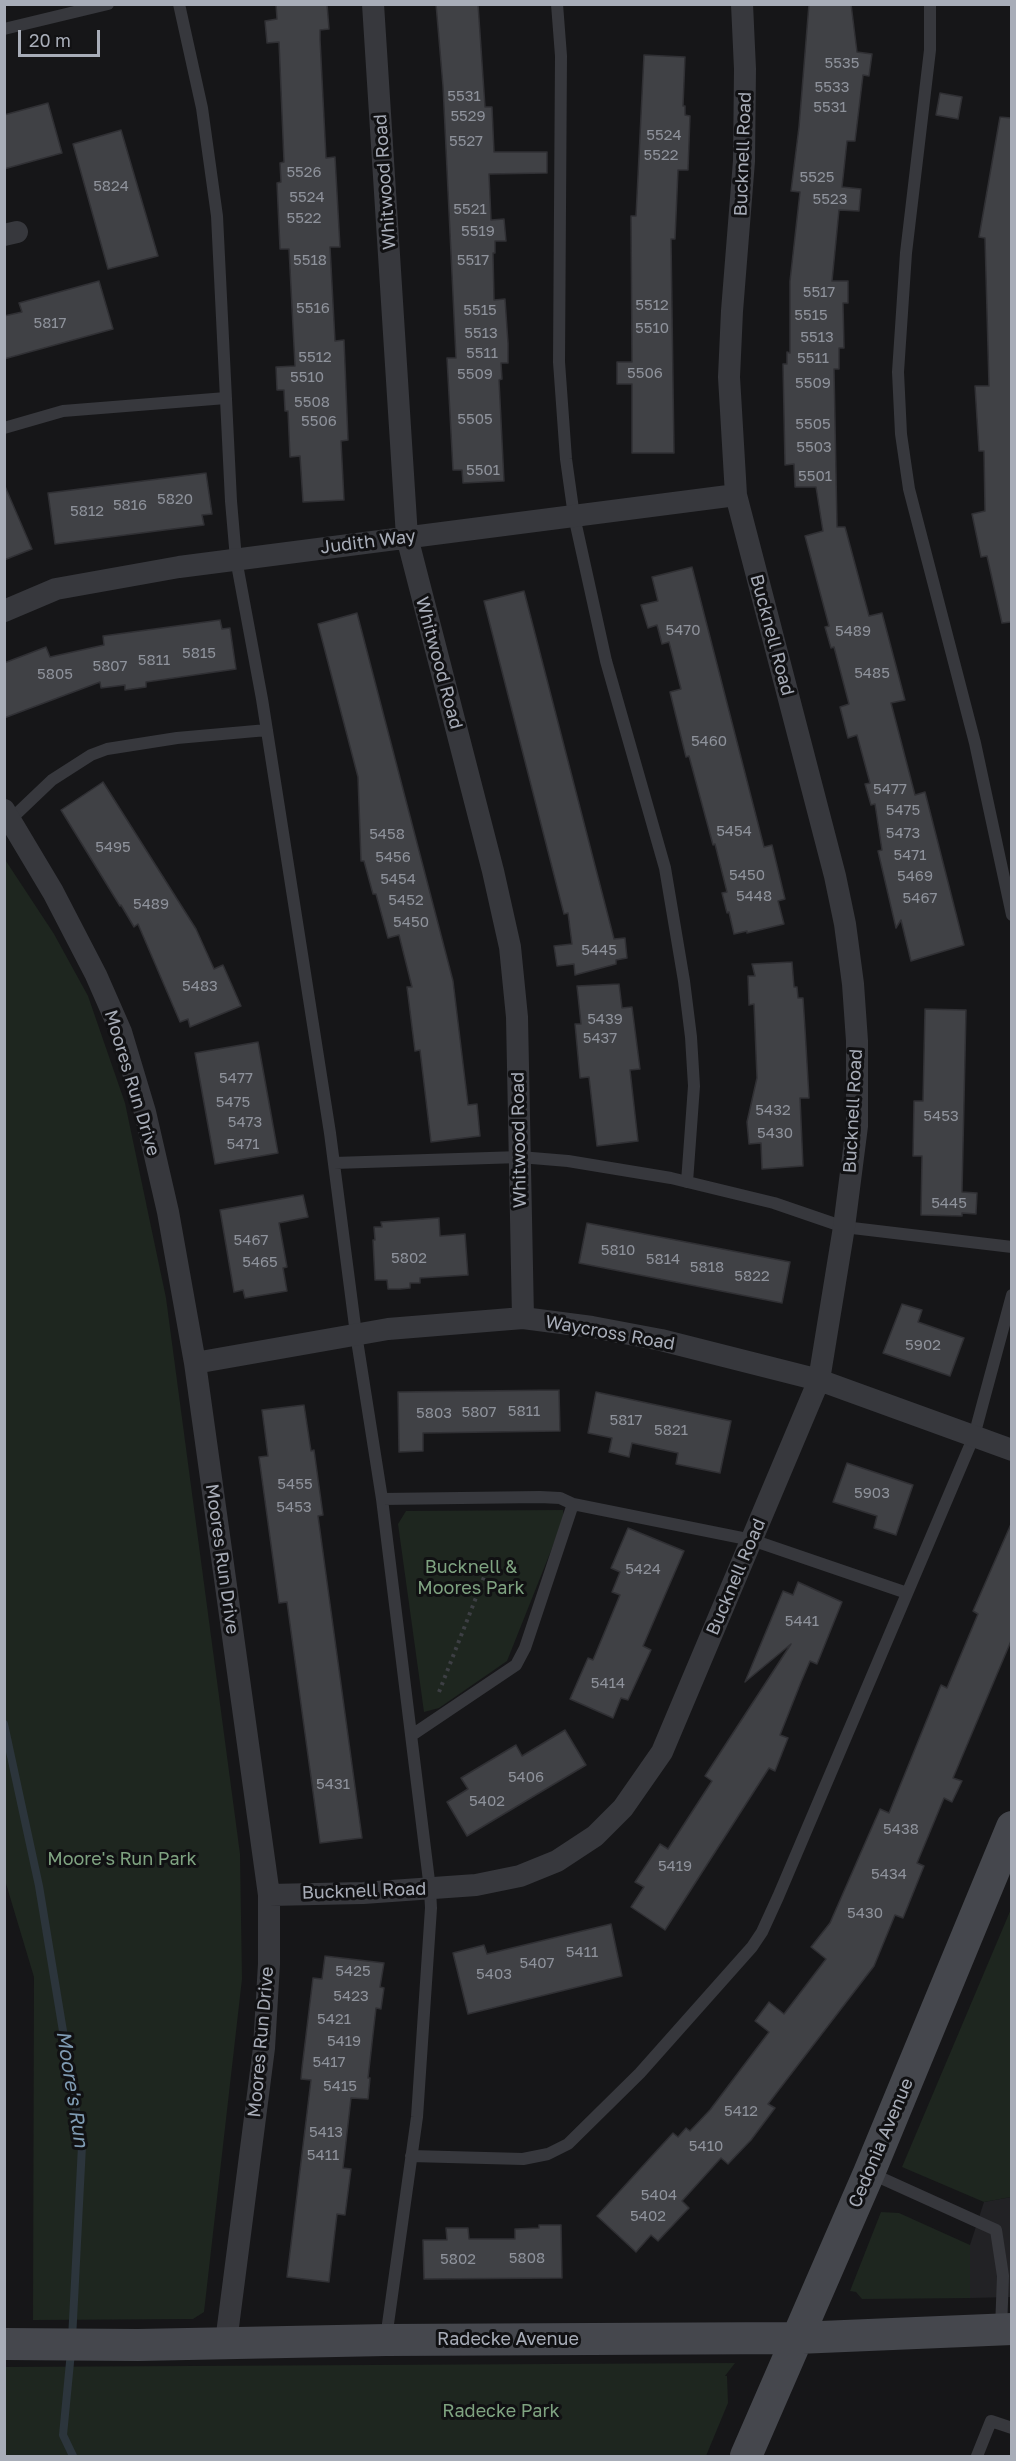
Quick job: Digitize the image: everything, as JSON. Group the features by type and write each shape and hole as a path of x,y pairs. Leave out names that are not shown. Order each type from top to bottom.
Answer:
{"street":[{"name":"Whitwood Road","path":"373,4 407,537 490,860 510,947 517,1017 523,1318"},
{"name":"Bucknell Road","path":"269,1894 363,1893 476,1885 520,1876 548,1865 595,1836 623,1808 662,1752 819,1380 844,1227 856,1126 857,1041 853,984 845,924 835,876 736,495 729,377 744,161 745,69 742,4"},
{"name":"Judith Way","path":"4,611 42,593 65,587 237,559 736,495"},
{"name":"Moores Run Drive","path":"8,815 53,892 96,975 121,1032 145,1112 168,1212 195,1363 269,1894 269,1964 264,2048 226,2342"},
{"name":"Waycross Road","path":"195,1363 356,1334 445,1323 523,1318 592,1327 650,1338 819,1380 1011,1450"},
{"name":"Cedonia Avenue","path":"746,2457 869,2173 1011,1827"},
{"name":"Radecke Avenue","path":"14,2344 138,2345 386,2340 797,2338 1006,2329"}],"lane":[{"path":"4,29 108,4"},
{"path":"179,4 202,108 217,216 232,525 267,730 334,1163 356,1334 382,1499 430,1889 431,1908 417,2117 386,2340"},
{"path":"557,4 561,56 559,362 566,459 574,516 606,661 665,868 684,981 692,1037 694,1086 687,1182"},
{"path":"930,4 930,50 906,253 898,372 901,434 909,489 975,743 1011,915"},
{"path":"4,428 63,411 226,398"},
{"path":"8,815 52,780 91,755 106,749 177,738 267,730"},
{"path":"334,1163 520,1157 606,1165 774,1203 844,1227 1011,1247"},
{"path":"411,2156 523,2159 548,2154 568,2144 640,2073 742,1960 762,1932 974,1436 1011,1295"},
{"path":"382,1499 560,1498 573,1504 752,1540 907,1593"},
{"path":"412,1735 516,1665 525,1648 573,1504"},
{"path":"869,2173 996,2230 1006,2262 1004,2276 1006,2329"},
{"path":"977,2457 991,2421 1011,2427"}],"path":[{"path":"426,1726 486,1572"}],"shaded area":[{"path":"1011,2197 1011,2297 970,2298 970,2245 984,2202"}],"green space":[{"name":"Moore's Run Park","path":"4,858 54,934 88,996 125,1103 166,1298 240,1854 242,1979 204,2312 193,2319 33,2320 34,1977 4,1877"},
{"name":"Bucknell & Moores Park","path":"563,1510 564,1518 507,1661 439,1708 424,1712 398,1524 406,1511"},
{"path":"1011,1909 1011,2197 984,2202 902,2167"},
{"path":"881,2212 899,2213 970,2245 970,2298 862,2299 856,2292 850,2291"},
{"name":"Radecke Park","path":"735,2363 725,2376 727,2376 728,2403 706,2456 5,2456 5,2367"}],"building":[{"path":"276,4 327,4 329,29 320,30 320,39 326,158 335,157 340,247 330,247 335,341 344,340 348,440 341,441 344,500 303,502 300,456 290,457 288,411 285,411 284,390 277,390 276,367 295,366 289,249 280,249 277,183 281,182 280,163 284,162 279,42 267,43 265,21 277,19"},
{"path":"436,4 478,4 485,107 492,107 494,152 547,152 547,173 489,174 491,220 504,219 506,241 495,241 495,253 493,253 494,300 505,299 508,343 508,363 501,363 502,379 499,380 504,481 463,483 462,470 453,470 447,358 456,358 443,86"},
{"path":"809,4 851,4 857,52 872,54 869,76 863,75 855,141 847,141 842,187 861,189 859,211 839,210 832,281 848,281 848,303 843,303 844,348 839,348 839,369 834,369 837,527 845,527 869,616 882,613 905,700 891,703 915,795 925,792 964,945 911,961 901,920 896,928 878,851 882,850 875,804 871,805 865,784 870,783 857,735 848,738 840,707 849,704 834,647 831,648 825,627 829,626 805,536 823,531 816,487 795,487 794,464 785,465 783,364 787,364 787,352 790,353 790,281 800,192 791,191 799,127"},
{"path":"644,55 685,57 683,106 685,106 685,115 690,116 688,170 678,170 675,239 671,239 674,453 632,453 632,384 617,384 617,362 632,362 631,216 636,216"},
{"path":"940,93 962,97 958,119 936,115"},
{"path":"48,103 62,153 4,169 4,115"},
{"path":"1000,117 1011,118 1011,622 1002,623 987,556 981,557 972,514 985,511 984,451 979,451 975,386 989,386 985,238 979,237"},
{"path":"121,130 158,256 108,269 73,144"},
{"path":"99,281 113,329 4,359 4,316 22,312 19,303"},
{"path":"206,473 212,514 202,515 204,525 55,544 48,493"},
{"path":"4,484 32,549 4,560"},
{"path":"692,567 764,847 772,845 785,899 778,901 784,924 747,933 747,931 734,934 729,912 727,913 722,893 727,892 715,844 713,845 689,756 686,757 670,692 681,689 669,642 662,644 657,625 648,628 641,605 658,601 652,577"},
{"path":"524,591 614,939 625,938 627,958 616,960 616,964 575,975 574,964 557,966 554,946 572,944 568,913 564,914 484,601"},
{"path":"357,613 453,981 468,1105 477,1104 480,1136 431,1142 420,1050 415,1051 407,987 412,987 399,935 388,938 376,894 373,894 364,861 361,861 358,777 318,624"},
{"path":"220,620 222,629 230,628 236,669 146,682 146,687 125,690 125,685 101,688 100,682 4,718 4,663 46,647 50,657 104,645 103,636"},
{"path":"103,782 196,929 214,969 223,965 241,1006 190,1027 188,1019 180,1022 138,924 134,927 61,810"},
{"path":"792,962 794,987 797,987 798,998 803,998 809,1098 800,1098 803,1166 762,1169 761,1143 749,1144 747,1122 757,1078 754,1004 749,1005 748,976 755,976 752,964"},
{"path":"619,984 622,1008 632,1007 640,1069 630,1070 638,1141 597,1146 589,1077 580,1078 575,1024 581,1024 577,986"},
{"path":"925,1009 966,1010 962,1192 977,1193 976,1214 921,1215 922,1156 913,1156 914,1101 923,1101"},
{"path":"258,1042 278,1153 215,1164 195,1053"},
{"path":"303,1195 308,1217 279,1223 287,1267 283,1268 287,1291 245,1298 243,1290 234,1292 220,1210"},
{"path":"439,1218 440,1236 465,1234 468,1275 420,1278 420,1283 410,1283 410,1288 400,1289 388,1289 387,1280 375,1280 374,1227 382,1227 381,1222"},
{"path":"587,1223 790,1262 782,1303 579,1263"},
{"path":"902,1304 922,1310 918,1322 964,1338 950,1376 883,1353"},
{"path":"559,1390 560,1431 423,1433 423,1451 399,1452 398,1392"},
{"path":"596,1392 731,1421 720,1473 676,1464 678,1453 632,1443 629,1457 609,1452 612,1438 588,1433"},
{"path":"304,1405 311,1451 314,1450 323,1515 318,1516 362,1838 320,1843 287,1602 279,1603 259,1457 268,1456 262,1410"},
{"path":"847,1463 913,1485 896,1535 874,1528 877,1516 833,1502"},
{"path":"1011,1524 1011,1641 953,1778 962,1781 952,1802 944,1798 917,1863 924,1866 903,1918 895,1915 874,1966 768,2104 775,2108 751,2140 728,2164 721,2158 682,2201 689,2208 658,2241 651,2235 636,2252 597,2216 673,2133 678,2137 686,2128 690,2131 710,2110 769,2032 755,2021 769,2002 784,2014 826,1959 811,1947 830,1923 880,1809 889,1813 941,1685 947,1688 978,1614 973,1611"},
{"path":"628,1528 684,1551 643,1646 651,1650 628,1700 621,1698 613,1718 570,1699 588,1658 593,1660 620,1595 612,1592 620,1572 611,1568"},
{"path":"798,1582 842,1602 817,1664 810,1661 801,1682 780,1735 788,1738 775,1771 769,1768 665,1930 631,1907 644,1887 635,1882 660,1844 668,1849 712,1781 705,1776 791,1644 745,1682 783,1591 793,1595"},
{"path":"565,1730 586,1765 467,1836 447,1802 468,1789 461,1778 516,1745 522,1756"},
{"path":"611,1924 622,1976 468,2014 453,1953 484,1945 487,1954"},
{"path":"325,1956 384,1963 380,1987 384,1988 381,2009 376,2008 368,2078 370,2078 368,2099 351,2098 343,2168 351,2169 345,2215 337,2214 329,2282 287,2277 311,2080 301,2079 302,2068 313,1978 322,1979"},
{"path":"539,2225 561,2225 562,2278 424,2279 423,2240 447,2240 446,2228 468,2228 469,2239 515,2239 515,2229 539,2228"}],"waterway":[{"name":"Moore's Run","path":"4,1724 39,1886 82,2146 72,2339"},
{"name":"Moore's Run","path":"71,2352 63,2435 73,2456"}]}
